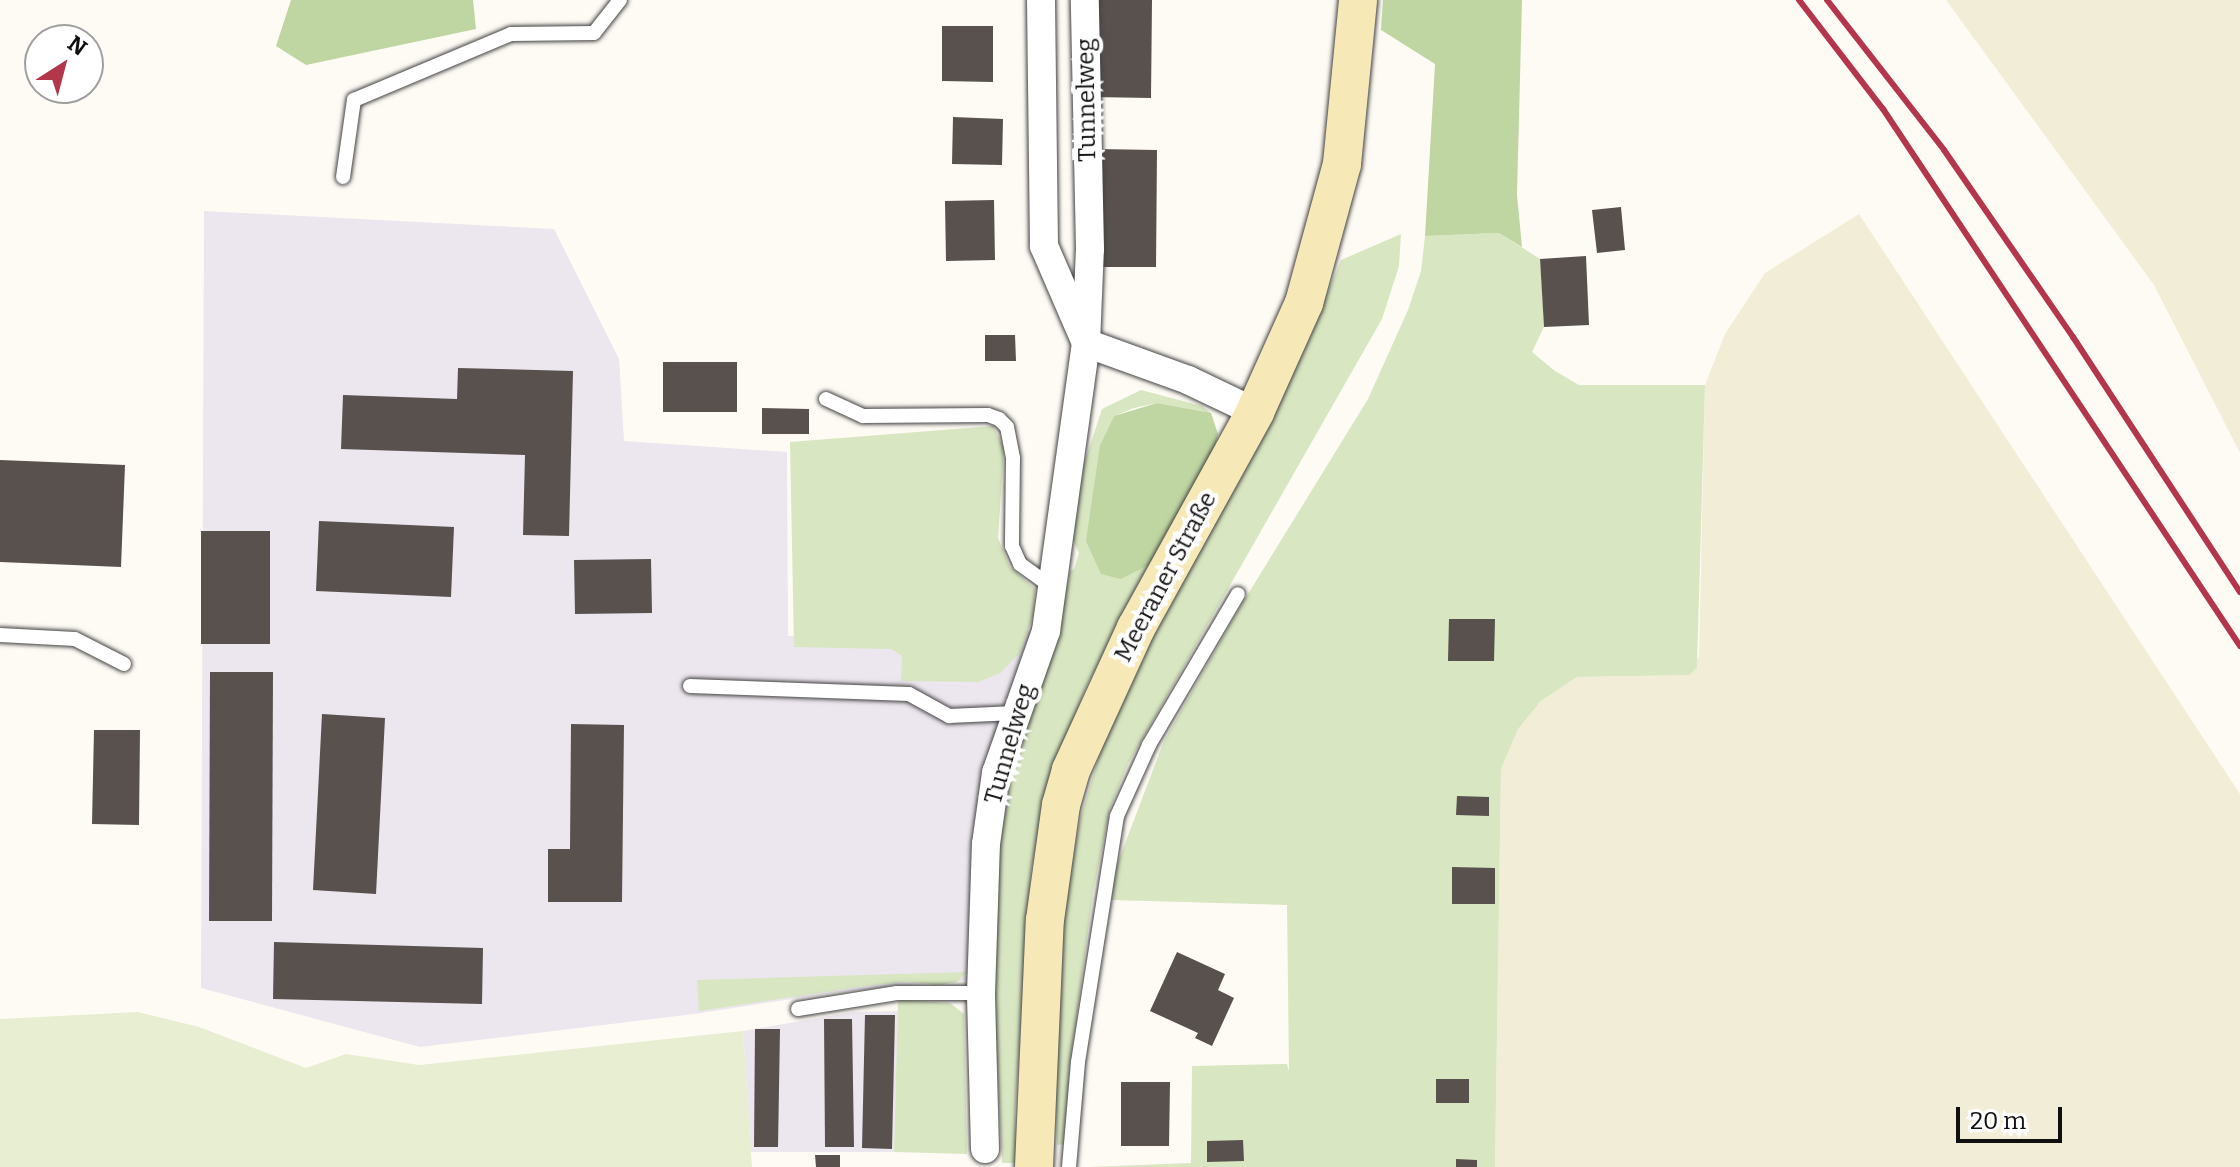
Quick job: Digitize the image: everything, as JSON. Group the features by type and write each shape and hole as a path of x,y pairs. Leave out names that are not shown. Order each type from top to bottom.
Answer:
{"main road":[{"name":"Meeraner Straße","path":"1034,1167 1045,920 1061,805 1071,770 1136,628 1255,412 1304,303 1335,191 1348,117 1358,0"}],"street":[{"name":"Tunnelweg","path":"1041,0 1044,246 1086,343"},
{"name":"Tunnelweg","path":"985,1149 981,993 986,844 996,773 1046,631 1086,343 1090,249 1085,0"},
{"path":"1086,343 1188,380 1255,412"}],"lane":[{"path":"343,177 354,100 511,34 594,33 620,0"},
{"path":"826,399 863,416 988,415 999,419 1007,427 1013,458 1012,546 1020,564 1052,587"},
{"path":"1069,1167 1078,1062 1117,816 1149,745 1238,594"},
{"path":"0,635 75,639 124,664"},
{"path":"690,686 909,694 949,716 1015,713"},
{"path":"798,1009 897,993 981,993"}],"shaded area":[{"path":"1946,0 2240,0 2240,453 2154,285"},
{"path":"204,211 554,229 619,359 624,441 787,452 788,636 1046,631 969,980 838,992 694,1014 420,1047 201,988"},
{"path":"1859,214 2240,794 2240,1167 1495,1167 1501,769 1518,729 1541,701 1577,677 1690,675 1699,656 1705,385 1725,334 1765,273"},
{"path":"898,1011 894,1152 751,1152 743,1031 853,1012"}],"green space":[{"path":"291,0 473,0 476,29 306,65 276,46"},
{"path":"1383,0 1522,0 1517,195 1522,247 1499,233 1425,236 1435,64 1381,30"},
{"path":"1499,233 1540,259 1544,327 1532,352 1555,371 1579,385 1705,385 1697,667 1690,675 1577,677 1541,701 1518,729 1501,769 1495,1167 1089,1167 1191,1163 1192,1066 1287,1064 1289,1071 1287,905 1112,900 1113,875 1164,741 1243,602 1368,399 1408,310 1421,271 1425,236"},
{"path":"1401,234 1399,266 1382,319 1128,764 1110,808 1093,893 1070,1066 1067,1144 1057,1145 1055,1075 1065,907 1080,819 1100,753 1140,662 1305,347 1341,260"},
{"path":"1141,390 1202,406 1211,413 1157,403 1134,408 1114,416 1100,445 1152,563 1087,685 1047,786 1031,871 1015,1111 1016,1163 1002,1163 996,1038 996,830 1018,738 1055,648 1070,571 1074,569 1079,553 1072,538 1078,482 1102,409"},
{"path":"1157,403 1211,413 1218,434 1215,446 1152,563 1121,579 1101,574 1086,541 1100,445 1114,416"},
{"path":"993,426 1004,448 998,538 1010,567 1035,589 1033,616 1020,653 1000,673 978,682 901,681 902,656 891,649 794,647 790,442"},
{"path":"967,972 957,982 940,985 906,982 865,986 699,1011 697,980"},
{"path":"898,1002 950,1003 964,1014 967,1154 894,1152"},
{"path":"138,1012 199,1027 306,1068 346,1054 419,1065 743,1031 752,1167 0,1167 0,1019"}],"building":[{"path":"1092,0 1152,0 1151,98 1092,97"},
{"path":"942,26 993,26 993,82 942,81"},
{"path":"953,117 1003,119 1002,165 952,164"},
{"path":"1097,149 1157,150 1156,267 1096,267"},
{"path":"994,200 995,260 946,261 945,201"},
{"path":"1621,207 1625,250 1597,253 1592,210"},
{"path":"1586,256 1589,325 1544,327 1540,259"},
{"path":"985,335 1015,335 1016,361 985,361"},
{"path":"663,362 737,362 737,412 663,412"},
{"path":"458,368 573,371 569,536 523,535 525,455 341,449 343,395 457,399"},
{"path":"762,408 809,409 809,434 762,434"},
{"path":"0,460 125,465 121,567 0,562"},
{"path":"319,521 454,527 451,597 316,591"},
{"path":"201,531 270,531 270,644 201,644"},
{"path":"651,559 652,613 575,614 574,560"},
{"path":"1449,619 1495,619 1494,661 1448,661"},
{"path":"210,672 273,672 272,921 209,921"},
{"path":"322,714 385,718 376,894 313,890"},
{"path":"571,724 624,725 622,902 548,902 548,849 570,849"},
{"path":"94,730 140,730 139,825 92,824"},
{"path":"1457,796 1489,797 1489,816 1456,815"},
{"path":"1452,867 1495,868 1495,904 1452,904"},
{"path":"274,942 483,948 482,1004 273,999"},
{"path":"1177,952 1225,974 1218,990 1234,998 1212,1046 1195,1038 1198,1033 1150,1011"},
{"path":"865,1015 895,1015 892,1149 862,1148"},
{"path":"824,1019 852,1019 854,1147 825,1147"},
{"path":"755,1029 780,1029 778,1147 754,1147"},
{"path":"1436,1079 1469,1079 1469,1103 1436,1103"},
{"path":"1121,1082 1170,1082 1169,1146 1121,1146"},
{"path":"1243,1140 1244,1161 1207,1162 1207,1141"},
{"path":"815,1155 840,1155 840,1167 816,1167"},
{"path":"1456,1159 1477,1160 1477,1167 1456,1167"}],"railway":[{"path":"1799,0 1883,109 2240,646"},
{"path":"1827,0 1944,150 2073,337 2240,592"}]}
